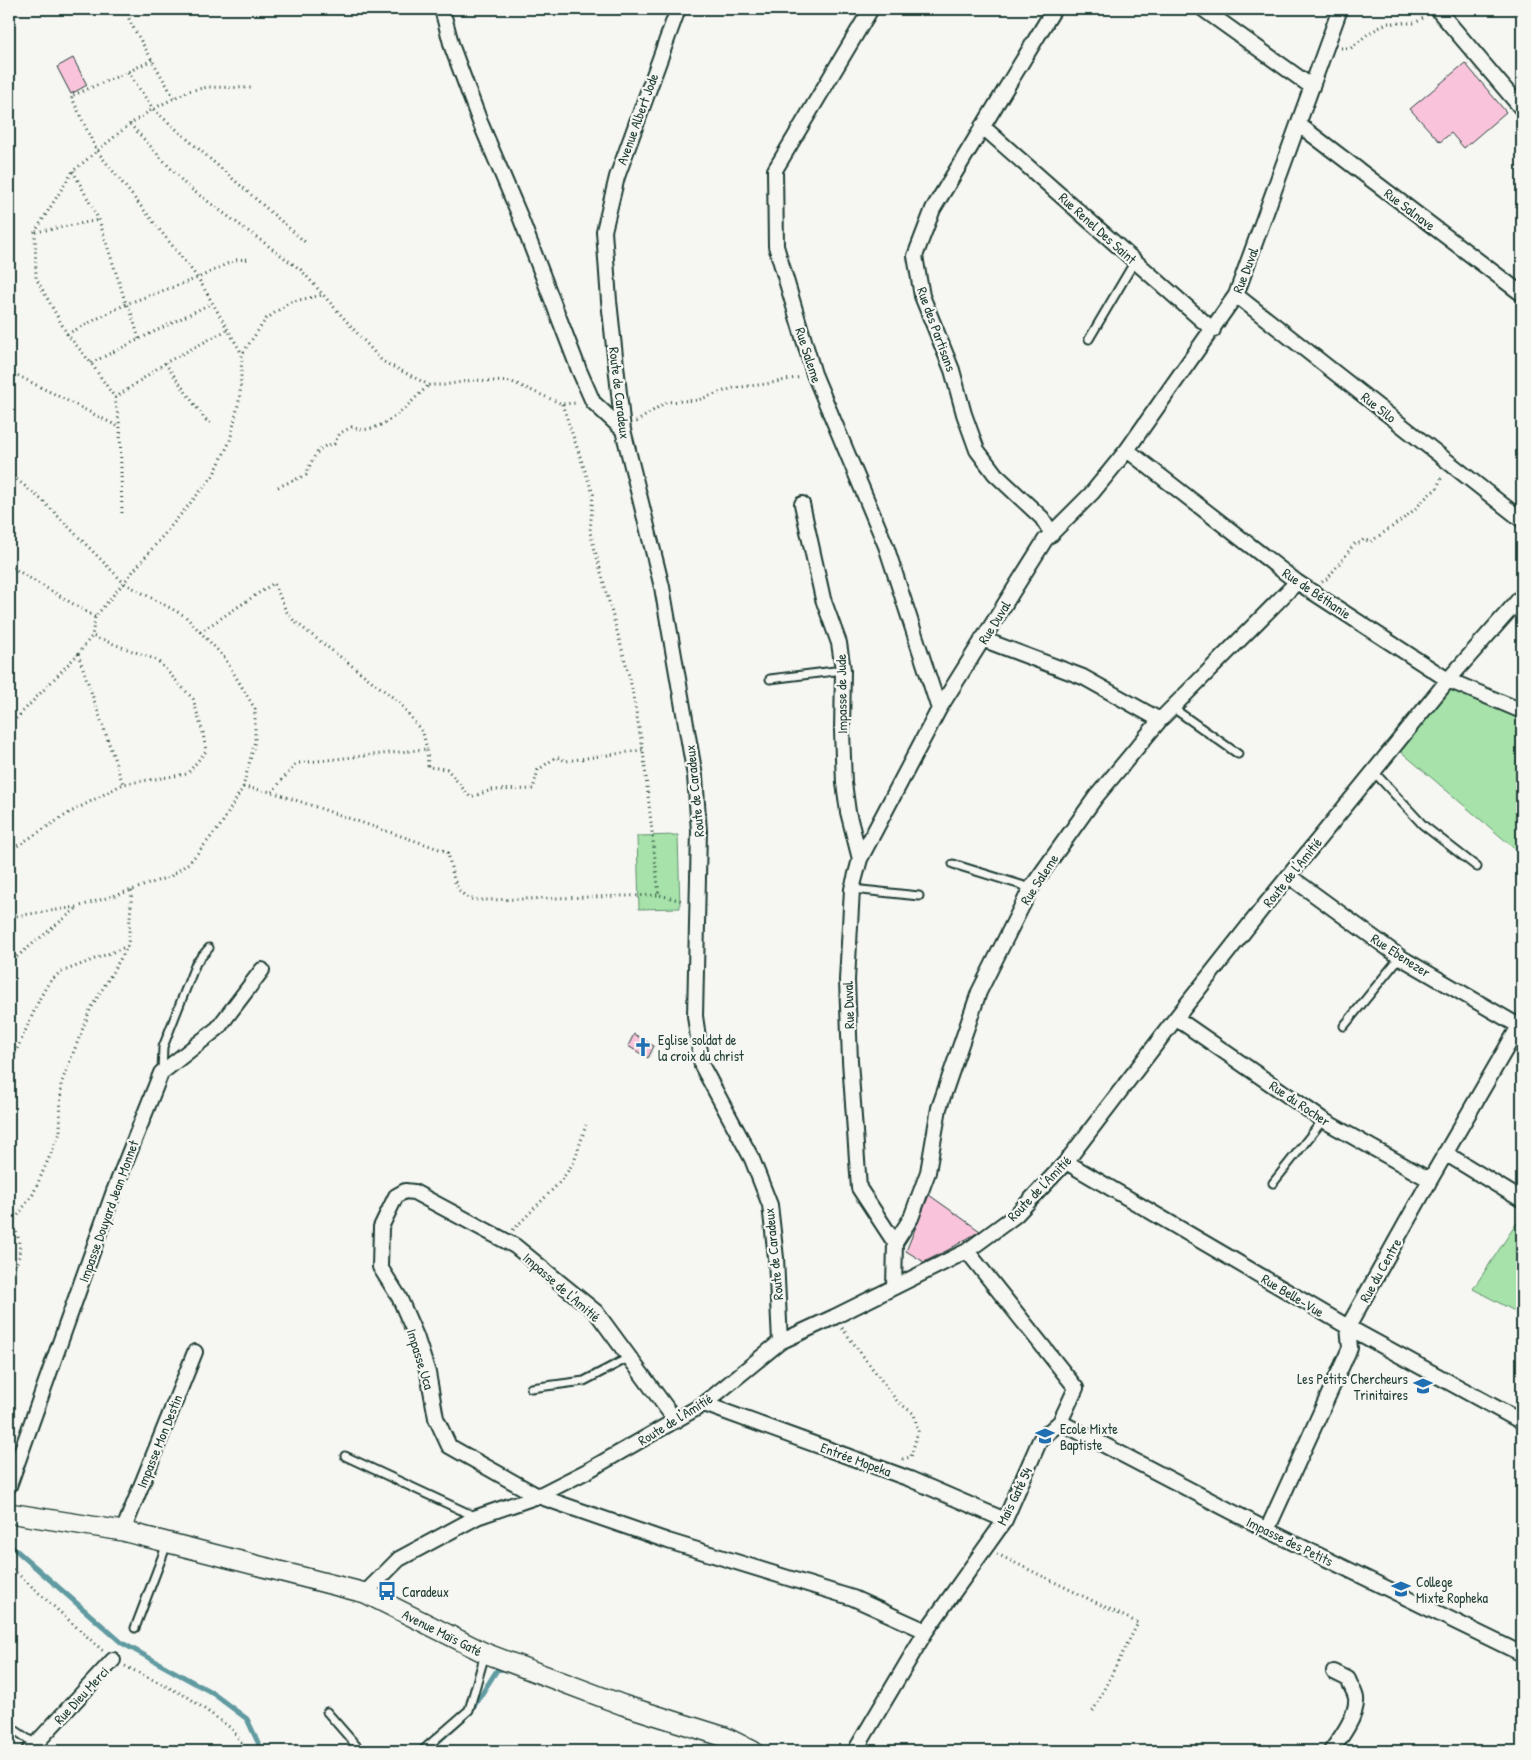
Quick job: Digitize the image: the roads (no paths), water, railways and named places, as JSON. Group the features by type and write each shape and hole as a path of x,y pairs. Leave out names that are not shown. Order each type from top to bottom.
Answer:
{"street":[{"path":"442,9 452,46 480,122 519,214 579,370 593,402 623,430"},
{"name":"Avenue Albert Jode","path":"604,231 616,177 678,9"},
{"name":"Rue Saleme","path":"871,9 775,170 776,246 814,374 886,546 939,709"},
{"name":"Rue des Partisans","path":"1052,534 1042,518 995,474 977,450 964,414 952,370 922,296 915,256 933,208 1054,9"},
{"path":"1203,9 1312,87"},
{"name":"Rue Duval","path":"895,1243 859,1188 850,1061 847,980 852,889 860,858 939,709 1045,540 1092,493 1127,450 1236,295 1340,9"},
{"path":"1438,9 1522,110"},
{"name":"Rue Salnave","path":"1298,124 1522,294"},
{"name":"Rue Renel Des Saint","path":"982,126 1213,330"},
{"name":"Route de Caradeux","path":"604,231 609,301 623,430 662,587 695,776 699,831 695,1016 702,1066 752,1159 770,1205 776,1258 780,1342"},
{"name":"Rue Silo","path":"1236,295 1522,520"},
{"name":"Rue de Béthanie","path":"1127,450 1297,582 1448,680 1522,711"},
{"name":"Impasse de Jude","path":"802,504 823,599 839,643 843,670 842,731 844,783 848,812 860,858"},
{"name":"Rue Saleme","path":"895,1243 911,1218 928,1172 939,1108 979,992 1031,888 1095,798 1160,720 1297,582"},
{"name":"Route de l'Amitié","path":"365,1593 399,1559 477,1517 538,1496 589,1470 704,1404 780,1342 967,1251 1016,1215 1066,1162 1176,1018 1289,876 1448,680 1522,596"},
{"path":"982,639 1083,677 1160,720"},
{"name":"Rue Ebenezer","path":"1289,876 1400,957 1521,1024"},
{"name":"Impasse Douyard Jean Monnet","path":"9,1486 114,1191 161,1073 218,1028 262,970"},
{"name":"Rue du Rocher","path":"1176,1018 1323,1120 1430,1180"},
{"name":"Rue du Centre","path":"1348,1327 1430,1180 1521,1024"},
{"path":"1445,1154 1522,1200"},
{"name":"Rue Belle-Vue","path":"1066,1162 1348,1327 1522,1422"},
{"name":"Impasse Uca","path":"414,1192 405,1191 396,1196 381,1227 380,1266 398,1297 416,1336 428,1373 436,1418 449,1446 538,1496"},
{"name":"Impasse de l'Amitié","path":"414,1192 515,1246 596,1312 676,1421"},
{"path":"894,1287 895,1243"},
{"name":"Maïs Gaté 54","path":"855,1751 926,1631 1006,1520 1040,1440 1060,1422 1076,1388 967,1251"},
{"path":"1267,1530 1350,1348 1348,1327"},
{"name":"Impasse Mon Destin","path":"123,1530 195,1352"},
{"name":"Entrée Mopeka","path":"704,1404 910,1479 1006,1520"},
{"name":"Impasse des Petits","path":"1060,1422 1267,1530 1522,1654"},
{"path":"538,1496 668,1541 854,1598 926,1631"},
{"name":"Avenue Maïs Gaté","path":"9,1513 123,1530 365,1593 485,1653 623,1705 725,1737 753,1751"},
{"name":"Rue Dieu Merci","path":"32,1748 113,1660"},
{"path":"1331,1751 1344,1734 1352,1718 1356,1699 1348,1679 1334,1672"}],"lane":[{"path":"1089,339 1136,261"},
{"path":"770,678 843,670"},
{"path":"1173,708 1238,754"},
{"path":"1374,772 1423,825 1477,867"},
{"path":"953,864 1031,888"},
{"path":"852,889 919,896"},
{"path":"161,1073 163,1047 196,963 209,948"},
{"path":"1344,1026 1400,957"},
{"path":"1272,1183 1323,1120"},
{"path":"531,1388 584,1381 630,1357"},
{"path":"345,1456 477,1517"},
{"path":"135,1628 168,1542"},
{"path":"422,1751 469,1710 485,1653"},
{"path":"327,1712 361,1751"},
{"path":"9,1726 32,1748"}],"waterway":[{"path":"9,1544 122,1643 211,1692 247,1719 262,1751"},
{"path":"428,1751 469,1714 497,1670 509,1668"}],"place":[{"name":"Eglise soldat de la croix du christ","path":"643,1047"},
{"name":"Les Petits Chercheurs Trinitaires","path":"1423,1386"},
{"name":"Ecole Mixte Baptiste","path":"1045,1436"},
{"name":"College Mixte Ropheka","path":"1401,1589"},
{"name":"Caradeux","path":"387,1591"}]}
